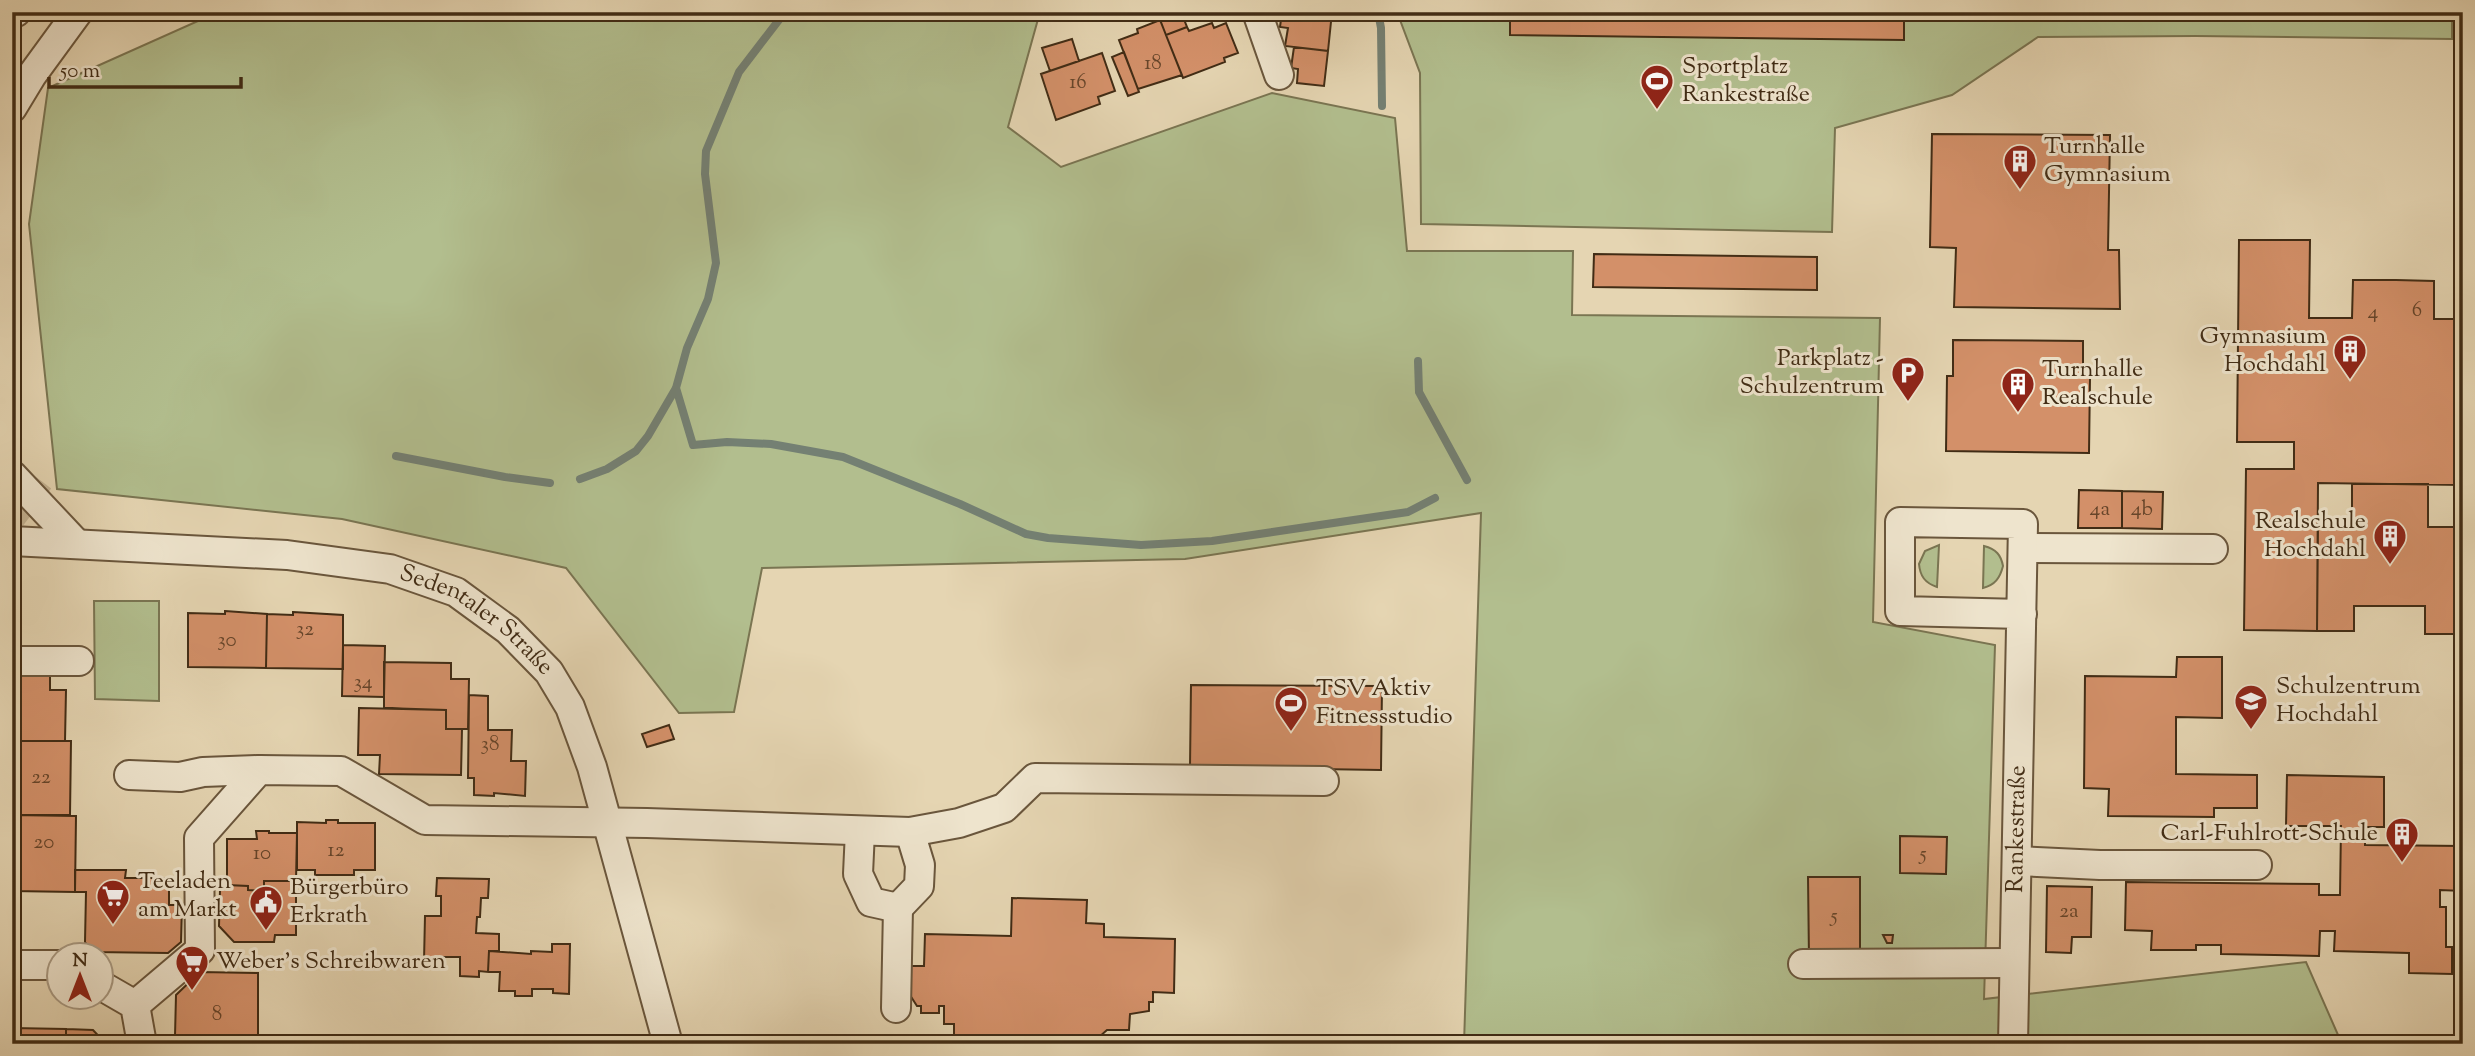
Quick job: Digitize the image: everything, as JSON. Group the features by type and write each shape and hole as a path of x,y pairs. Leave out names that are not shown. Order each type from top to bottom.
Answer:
{"street":[{"path":"12,108 32,75 78,12"},
{"path":"1257,12 1279,75"},
{"path":"12,475 76,542"},
{"name":"Rankestraße","path":"2012,1044 2017,861 2022,614 2023,524 1900,522 1900,611 2022,614"},
{"name":"Sedentaler Straße","path":"12,541 76,542 287,555 390,569 456,592 508,630 548,672 570,707 592,767 668,1043"},
{"path":"2023,548 2213,550"},
{"path":"12,661 79,661"},
{"path":"135,1005 200,950 199,838 259,770"},
{"path":"129,775 180,777 204,772 341,771 425,820 910,832 959,823 1004,808 1035,779 1324,782"},
{"path":"860,831 858,874 871,902 898,908"},
{"path":"896,1007 898,908 919,886 920,864 910,832"},
{"path":"2017,861 2257,865"},
{"path":"1803,964 2014,963"},
{"path":"12,965 46,965"},
{"path":"116,994 135,1005 142,1044"}],"green space":[{"path":"218,12 1040,12 1008,127 1061,167 1272,93 1395,118 1407,251 1573,251 1572,315 1880,318 1873,622 1995,645 1984,999 2306,962 2342,1044 1464,1044 1481,513 1185,559 762,568 734,712 679,713 566,568 342,519 57,489 29,224 48,88"},
{"name":"Sportplatz Rankestraße","path":"1397,12 2452,12 2452,39 2038,37 1952,95 1835,128 1832,232 1421,224 1420,73"},
{"path":"1939,545 1937,587 1924,579 1919,564 1925,551"},
{"path":"1984,546 1997,553 2003,566 1996,580 1983,588"},
{"path":"94,601 159,601 159,701 95,699"}],"building":[{"path":"1181,12 1187,27 1166,35 1159,17"},
{"path":"1282,12 1332,12 1328,51 1285,46 1288,28 1280,27"},
{"path":"1510,12 1904,12 1904,40 1510,35"},
{"path":"1160,20 1182,75 1138,89 1119,40"},
{"path":"1212,23 1214,28 1226,23 1238,53 1224,58 1225,62 1183,78 1166,35 1187,27 1189,31"},
{"path":"1072,39 1079,61 1050,71 1042,48"},
{"path":"1294,47 1328,51 1324,86 1297,83 1298,69 1291,68"},
{"path":"1124,52 1139,92 1128,96 1112,57"},
{"path":"1102,53 1115,91 1098,97 1100,104 1056,120 1041,74"},
{"name":"Turnhalle Gymnasium","path":"1932,134 2110,135 2108,250 2119,250 2120,309 1954,307 1956,248 1930,247"},
{"name":"Gymnasium Hochdahl","path":"2239,240 2310,240 2309,318 2352,318 2353,280 2396,280 2434,281 2434,319 2463,319 2463,485 2318,483 2317,631 2244,630 2246,469 2294,469 2294,442 2237,442"},
{"path":"1594,254 1817,257 1817,290 1593,287"},
{"name":"Turnhalle Realschule","path":"1953,340 2083,341 2083,377 2090,377 2089,453 1946,451 1947,376 1953,376"},
{"name":"Realschule Hochdahl","path":"2352,484 2428,484 2428,527 2463,527 2463,634 2425,634 2425,606 2354,606 2354,631 2317,631 2318,525 2352,526"},
{"path":"2079,490 2122,491 2122,528 2078,528"},
{"path":"2122,491 2163,492 2162,529 2122,528"},
{"path":"225,611 267,614 266,668 188,667 188,613 225,614"},
{"path":"293,612 343,615 343,669 266,668 267,614 293,615"},
{"path":"343,645 385,646 384,697 342,696"},
{"path":"2177,657 2222,657 2222,718 2176,717 2176,774 2257,775 2257,808 2214,808 2214,817 2108,816 2109,789 2084,788 2085,676 2176,677"},
{"path":"384,662 451,663 451,679 469,679 468,729 446,729 446,710 384,708"},
{"path":"12,666 50,667 50,690 66,690 65,741 12,741"},
{"path":"1191,685 1382,686 1381,770 1190,767"},
{"path":"469,695 488,696 488,730 512,730 511,761 526,761 525,796 494,793 494,796 474,795 474,778 468,778"},
{"path":"359,708 446,710 446,729 462,729 461,775 379,774 380,755 358,755"},
{"path":"669,725 674,739 647,747 642,734"},
{"path":"12,741 71,741 70,815 12,815"},
{"name":"Carl-Fuhlrott-Schule","path":"2287,775 2384,777 2384,827 2365,827 2365,845 2463,846 2463,891 2440,890 2440,907 2446,907 2446,947 2452,947 2452,974 2409,973 2409,953 2334,951 2335,931 2320,931 2319,956 2221,954 2221,945 2196,945 2196,950 2151,950 2152,931 2125,930 2126,882 2319,884 2319,895 2340,895 2341,826 2286,826"},
{"path":"12,815 76,816 75,892 12,891"},
{"path":"326,820 338,820 338,823 375,823 375,870 354,870 354,875 315,875 315,870 297,870 297,822 326,823"},
{"path":"256,831 297,833 296,881 264,881 264,891 248,890 248,886 227,885 227,839 257,839"},
{"path":"1900,836 1947,837 1946,874 1900,873"},
{"path":"75,870 126,870 125,878 169,878 169,905 182,905 181,942 168,953 116,952 116,940 85,940 86,892 75,892"},
{"path":"1808,877 1860,877 1860,958 1809,958"},
{"path":"437,878 489,879 488,898 481,898 476,933 499,934 499,951 489,951 488,972 479,971 479,977 460,976 460,957 441,957 440,962 424,961 425,916 441,916 441,896 436,896"},
{"path":"264,881 296,881 296,935 275,935 274,942 234,942 219,926 220,890 227,885 248,886 248,890 264,891"},
{"path":"2047,886 2092,887 2091,937 2072,937 2071,953 2046,952"},
{"path":"1012,898 1087,900 1086,923 1104,924 1104,937 1175,939 1174,993 1153,992 1149,1011 1130,1014 1129,1030 1107,1030 1099,1037 1102,1044 939,1044 939,1041 954,1041 954,1024 944,1024 944,1006 939,1006 939,1013 921,1013 921,1006 917,1006 908,992 908,966 924,966 925,934 1011,936"},
{"path":"1883,935 1893,935 1892,943 1887,943"},
{"path":"552,944 570,944 569,994 553,993 553,989 532,989 532,996 515,996 515,991 499,991 500,972 488,972 489,951 531,954 531,951 552,952"},
{"path":"200,972 258,973 258,1037 175,1036 176,995"},
{"path":"12,1028 66,1029 66,1044 12,1044"},
{"path":"66,1029 93,1030 106,1044 66,1044"},
{"path":"175,1036 263,1037 263,1044 175,1044"}],"waterway":[{"path":"580,479 607,469 636,451 676,388 687,348 708,299 716,263 705,174 706,151 739,72 785,12"},
{"path":"1378,12 1381,28 1382,106"},
{"path":"1418,361 1419,392 1467,480"},
{"path":"676,388 693,445 727,442 771,444 843,457 1026,534 1048,538 1141,545 1212,541 1408,512 1435,498"},
{"path":"396,456 550,483"}],"tunnel":[{"path":"12,517 40,480"}],"place":[{"name":"Sportplatz Rankestraße","path":"1657,111"},
{"name":"Turnhalle Gymnasium","path":"2020,191"},
{"name":"Gymnasium Hochdahl","path":"2350,381"},
{"name":"Parkplatz - Schulzentrum","path":"1908,403"},
{"name":"Turnhalle Realschule","path":"2018,414"},
{"name":"Realschule Hochdahl","path":"2390,566"},
{"name":"Schulzentrum Hochdahl","path":"2251,731"},
{"name":"TSV Aktiv Fitnessstudio","path":"1291,733"},
{"name":"Carl-Fuhlrott-Schule","path":"2402,864"},
{"name":"Teeladen am Markt","path":"113,926"},
{"name":"Bürgerbüro Erkrath","path":"266,932"},
{"name":"Weber's Schreibwaren","path":"192,992"}]}
